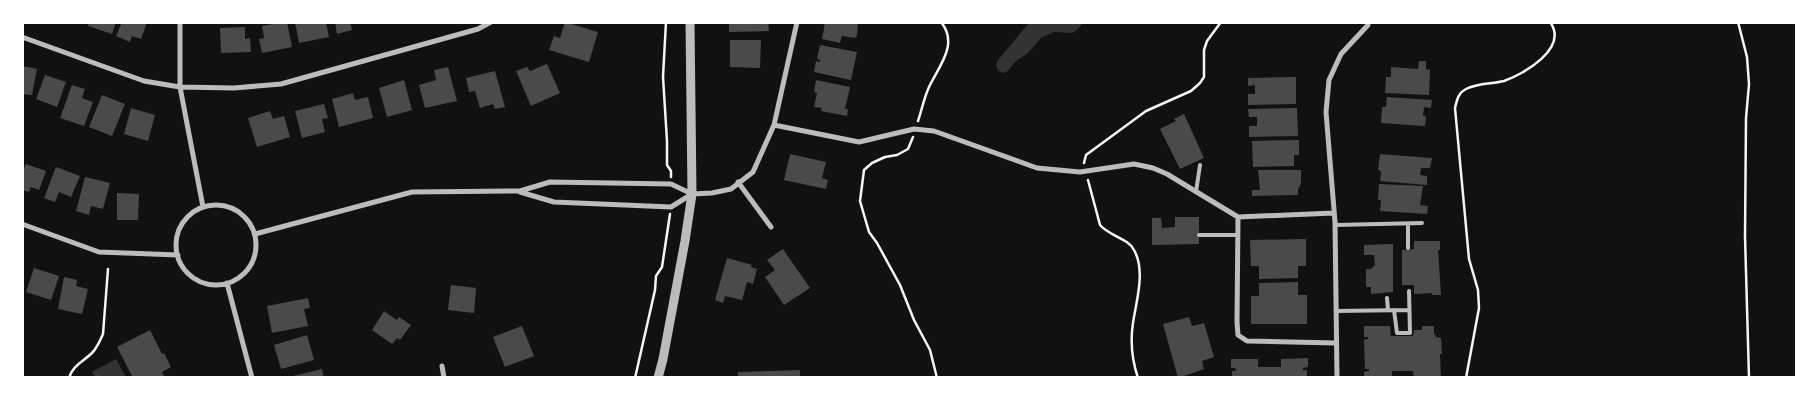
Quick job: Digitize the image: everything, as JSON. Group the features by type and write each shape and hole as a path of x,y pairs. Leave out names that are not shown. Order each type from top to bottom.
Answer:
{"street":[{"path":"180,22 180,88 203,207"},
{"path":"22,36 144,81 180,88 234,88 281,84 478,29 491,22"},
{"path":"658,378 683,251 692,194 690,22"},
{"path":"255,234 412,192 520,191 550,182 671,184 692,194 712,193 731,189 753,172 774,125 797,22"},
{"path":"1337,378 1335,343 1335,225 1326,112 1329,80 1340,54 1368,24"},
{"path":"774,125 859,142 914,129 934,131 1037,168 1084,171 1134,164 1153,168 1167,174 1238,217 1334,213"},
{"path":"738,182 771,227"},
{"path":"520,191 554,202 671,207 692,194"},
{"path":"220,205 232,208 242,214 250,223 255,234 256,247 254,259 248,270 238,278 227,283 214,285 202,282 191,276 183,267 178,255 176,242 179,229 186,218 203,207 220,205"},
{"path":"1238,217 1238,335 1247,341 1335,343"},
{"path":"22,224 99,252 178,255"},
{"path":"227,283 252,378"},
{"path":"442,366 444,378"}],"lane":[{"path":"1196,192 1200,165"},
{"path":"1335,225 1422,223"},
{"path":"1408,224 1408,248"},
{"path":"1200,235 1237,235"},
{"path":"1394,310 1396,333 1410,333 1409,291"},
{"path":"1387,298 1388,310"},
{"path":"1336,311 1410,310"}],"path":[{"path":"937,378 930,350 914,320 900,285 869,232 860,201 864,170 872,163 885,157 897,155 908,149 915,134 914,129 929,86 948,48 947,32 941,22"},
{"path":"1138,378 1132,357 1132,325 1138,291 1138,263 1134,250 1127,243 1104,230 1100,225 1096,206 1084,171 1084,160 1086,155 1094,148 1146,111 1191,91 1200,83 1204,77 1204,50 1207,41 1221,22"},
{"path":"1466,378 1480,308 1480,297 1469,259 1455,108 1457,99 1461,92 1468,88 1506,80 1540,61 1554,43 1554,28 1550,22"},
{"path":"1738,22 1747,57 1749,84 1746,118 1745,236 1749,378"},
{"path":"69,378 70,373 77,364 92,352 99,343 103,334 108,269"}],"shaded area":[{"path":"1029,23 1083,23 1072,33 1054,32 1041,38 1008,71 1003,73 998,71 996,65 998,60"},
{"path":"116,359 126,377 95,377 92,372"}],"building":[{"path":"89,22 116,22 112,34 88,26"},
{"path":"122,22 147,22 141,39 132,36 130,42 116,36"},
{"path":"287,22 292,47 262,53 259,39 264,38 262,26"},
{"path":"295,22 326,22 329,37 299,43"},
{"path":"335,22 350,22 352,30 337,34"},
{"path":"565,22 598,32 589,62 549,50 554,36 560,38"},
{"path":"768,22 769,31 729,32 729,23"},
{"path":"825,22 858,22 857,36 855,38 842,36 840,43 822,39"},
{"path":"245,27 245,39 250,38 251,52 221,53 220,28"},
{"path":"730,40 761,40 760,68 730,67"},
{"path":"820,45 857,52 851,80 814,72 816,61 820,62 817,59"},
{"path":"1419,61 1426,61 1426,69 1430,70 1429,95 1385,93 1386,77 1391,77 1391,67 1418,69"},
{"path":"547,64 560,93 531,106 516,71 527,67 530,71"},
{"path":"22,66 37,69 32,95 22,94"},
{"path":"448,67 457,101 425,108 419,85 436,80 434,70"},
{"path":"495,71 505,107 495,109 493,104 480,108 475,91 469,92 466,78"},
{"path":"45,75 66,82 57,107 36,99"},
{"path":"1296,77 1296,104 1248,105 1248,94 1255,94 1255,85 1248,86 1248,78"},
{"path":"404,80 412,110 387,117 379,88"},
{"path":"816,80 850,87 845,109 848,109 847,116 821,111 822,108 814,107 817,93 814,92"},
{"path":"72,85 85,89 82,98 93,102 84,126 60,118"},
{"path":"353,93 355,100 368,97 373,118 339,127 332,99"},
{"path":"102,95 125,104 112,136 89,127"},
{"path":"1387,97 1432,100 1431,108 1424,107 1423,116 1426,116 1425,126 1381,123 1382,107 1386,107"},
{"path":"324,104 328,118 322,119 325,132 302,138 295,111"},
{"path":"131,108 155,115 148,141 124,134"},
{"path":"1297,108 1298,136 1249,137 1249,126 1257,126 1257,117 1249,117 1248,109"},
{"path":"270,111 273,119 284,116 290,137 257,147 248,118"},
{"path":"1184,114 1204,158 1180,169 1160,129 1176,121 1174,119"},
{"path":"1299,140 1299,155 1294,155 1294,166 1253,167 1252,141"},
{"path":"790,154 826,162 822,178 828,180 826,189 784,180"},
{"path":"1380,154 1432,158 1430,168 1421,168 1420,175 1427,176 1427,185 1380,181 1381,174 1380,170 1378,170"},
{"path":"26,164 46,171 39,190 31,187 29,192 22,190 22,173"},
{"path":"56,167 80,176 71,197 59,192 55,202 44,198"},
{"path":"1258,170 1301,170 1301,184 1298,189 1298,195 1252,196 1252,190 1260,190"},
{"path":"85,177 110,183 103,209 91,206 89,215 76,211"},
{"path":"1379,184 1423,186 1420,205 1428,206 1427,214 1380,211 1381,200 1378,200"},
{"path":"117,193 139,194 138,220 117,220"},
{"path":"1175,217 1199,217 1199,244 1152,245 1152,218 1161,218 1162,228 1175,227"},
{"path":"1306,239 1306,266 1298,266 1298,278 1259,279 1259,266 1251,266 1250,240"},
{"path":"1414,241 1440,241 1440,250 1438,250 1441,295 1432,295 1432,293 1414,294 1414,285 1402,285 1402,250 1414,249"},
{"path":"1393,244 1393,292 1371,294 1371,287 1366,287 1366,269 1371,269 1375,265 1374,255 1364,255 1364,245"},
{"path":"783,249 810,288 784,305 765,277 775,270 767,260"},
{"path":"727,258 752,265 751,267 757,269 753,284 747,282 742,300 725,296 723,303 715,300"},
{"path":"34,268 59,276 51,300 26,292"},
{"path":"64,277 77,280 76,286 88,289 82,314 58,309"},
{"path":"1298,282 1298,295 1307,295 1307,324 1251,324 1251,296 1259,296 1259,283"},
{"path":"451,285 476,288 474,313 448,310"},
{"path":"308,298 310,308 304,309 308,326 272,333 267,306"},
{"path":"384,311 397,320 399,317 411,325 400,340 397,338 392,344 372,330"},
{"path":"1189,317 1192,326 1204,323 1214,357 1202,361 1204,369 1178,378 1163,324"},
{"path":"522,326 534,356 505,367 493,337"},
{"path":"1364,326 1390,326 1391,336 1413,336 1414,330 1422,330 1422,326 1434,326 1434,334 1436,337 1441,338 1441,378 1414,378 1413,371 1392,371 1392,378 1364,378 1364,372 1369,371 1369,369 1365,369 1364,340 1368,339 1368,337 1364,337"},
{"path":"150,330 171,367 162,372 164,376 161,378 133,378 117,347"},
{"path":"307,335 314,360 281,369 274,345"},
{"path":"1308,358 1308,367 1303,368 1303,370 1307,370 1307,378 1232,378 1232,371 1236,371 1235,368 1231,368 1231,359 1258,359 1258,367 1281,367 1281,359"},
{"path":"322,369 324,378 289,378 289,377"},
{"path":"800,370 800,378 738,378 738,372"}]}
